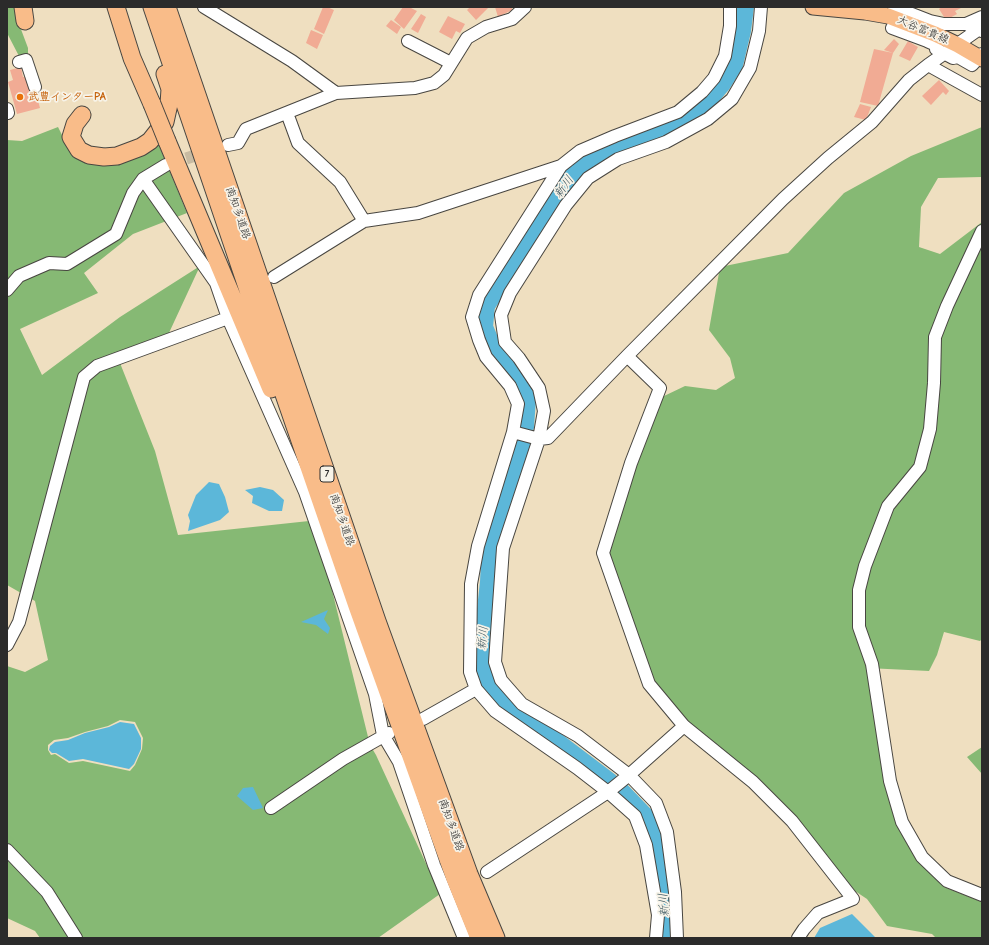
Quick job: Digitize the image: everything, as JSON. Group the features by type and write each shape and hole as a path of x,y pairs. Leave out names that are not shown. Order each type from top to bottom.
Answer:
{"highway":[{"path":"116,7 132,58 167,142 305,470 313,476"},
{"path":"82,115 75,124 71,137 79,150 90,155 104,157 117,156 141,147 150,141 165,122 169,104 170,89 144,7"},
{"name":"南知多道路","path":"152,7 357,606 449,862 479,938"},
{"name":"南知多道路","path":"167,7 377,621 469,874 496,938"}],"main road":[{"name":"大谷富貴線","path":"813,7 891,14 935,33 981,57"}],"street":[{"path":"204,7 292,61 336,93"},
{"path":"228,145 238,143 246,129 336,93 415,88 434,83 444,75 468,38 486,27 512,19 525,7"},
{"path":"656,938 658,915 646,845 635,816 608,792 495,711 476,688 470,672 471,584 478,546 513,432 518,404 510,386 486,357 472,317 479,294 561,166 580,151 678,112 702,92 714,78 725,56 730,26 730,7"},
{"path":"677,938 675,892 667,832 656,803 630,775 578,736 522,704 501,680 495,662 503,548 538,439 544,410 540,388 519,358 505,342 501,315 510,293 566,205 588,178 618,159 666,142 708,119 732,99 750,68 759,31 761,7"},
{"path":"981,57 972,65 958,57 953,58 936,49 935,33 966,24 982,17"},
{"path":"966,24 981,30"},
{"path":"513,432 538,439 548,438 782,199 828,158 872,122 909,80 928,65 981,30"},
{"path":"408,41 451,64"},
{"path":"19,62 26,60 35,87"},
{"path":"928,65 982,95"},
{"path":"287,113 298,143 340,182 364,221"},
{"path":"7,290 19,276 49,263 67,264 116,234 133,193 143,180 166,165"},
{"path":"274,278 364,221 418,213 561,166"},
{"path":"143,180 216,282 228,318 305,492 375,694 386,734 399,762 434,865 464,938"},
{"path":"982,231 947,306 935,337 934,383 930,429 920,467 888,506 865,566 859,590 859,626 872,664 890,781 902,822 922,857 947,881 982,895"},
{"path":"7,645 19,622 84,377 97,366 228,318"},
{"path":"627,356 660,388 631,463 603,553 649,684 684,726 752,782 792,822 853,899 818,913 798,938"},
{"path":"423,719 476,688"},
{"path":"487,872 608,792 630,775 684,726"},
{"path":"271,808 343,758 386,734"},
{"path":"7,850 47,892 76,938"}],"green space":[{"path":"7,7 16,7 16,16 28,48 28,55 20,58 7,33"},
{"path":"58,127 69,149 95,161 158,143 187,213 133,234 84,273 98,293 20,329 42,375 120,317 200,266 168,335 116,353 155,451 178,535 309,521 330,582 370,745 440,894 378,938 40,938 35,931 7,918 7,666 25,672 48,660 35,601 7,585 7,140 22,141","holes":["120,720 135,722 143,738 142,749 135,765 130,771 83,761 69,763 55,754 51,755 48,750 48,745 54,740 68,738 108,726"]},
{"path":"982,127 982,177 938,178 921,207 919,247 940,254 982,222 982,639 980,641 944,632 937,655 929,671 867,668 885,781 896,823 919,862 944,887 982,902 982,938 936,938 932,934 887,926 867,899 855,891 797,818 757,777 690,724 653,679 609,554 637,461 662,397 685,386 716,390 735,378 730,358 709,330 720,267 788,253 844,193 911,156"},
{"path":"982,747 982,774 967,757"}],"water":[{"path":"209,482 219,484 225,497 229,512 220,520 188,531 190,521 188,515 196,495"},
{"path":"260,487 273,490 284,500 282,511 269,511 252,503 253,496 245,490"},
{"path":"328,610 324,619 330,628 328,634 316,625 301,622"},
{"path":"120,722 134,724 141,738 141,749 134,764 129,769 83,759 69,761 49,750 50,746 55,742 68,740"},
{"path":"253,787 263,808 253,810 237,796 243,788"},
{"path":"852,914 876,938 814,938 820,928"}],"building":[{"path":"323,7 334,10 324,34 314,29"},
{"path":"403,7 409,7 417,11 404,29 394,20"},
{"path":"470,7 489,7 476,20 467,10"},
{"path":"495,7 512,7 512,10 498,17"},
{"path":"942,7 963,7 955,11 957,14 946,20 939,9"},
{"path":"421,14 426,17 418,33 411,29"},
{"path":"448,16 465,24 460,33 456,31 452,39 439,32"},
{"path":"391,20 401,27 397,34 386,26"},
{"path":"311,30 323,35 317,49 306,43"},
{"path":"894,39 899,44 893,53 884,50"},
{"path":"908,41 918,47 910,61 899,56"},
{"path":"874,49 893,53 878,106 860,102"},
{"path":"21,67 23,77 31,75 40,108 17,114 8,82 13,80 10,70"},
{"path":"939,80 949,91 946,95 943,92 931,105 922,96"},
{"path":"860,104 871,107 866,120 854,117"}],"waterway":[{"name":"新川","path":"525,427 527,399 511,369 494,351 484,327 486,306 567,180 586,162 602,151 659,133 683,120 705,104 722,84 734,65 742,31 745,7"},
{"name":"新川","path":"523,438 491,540 489,582 481,655 483,673 491,690 507,708 528,720 610,782"},
{"name":"新川","path":"620,790 646,817 655,837 667,912 665,938"}],"tunnel":[{"path":"169,164 209,151"}],"place":[{"name":"武豊インターPA","path":"20,97"}]}
